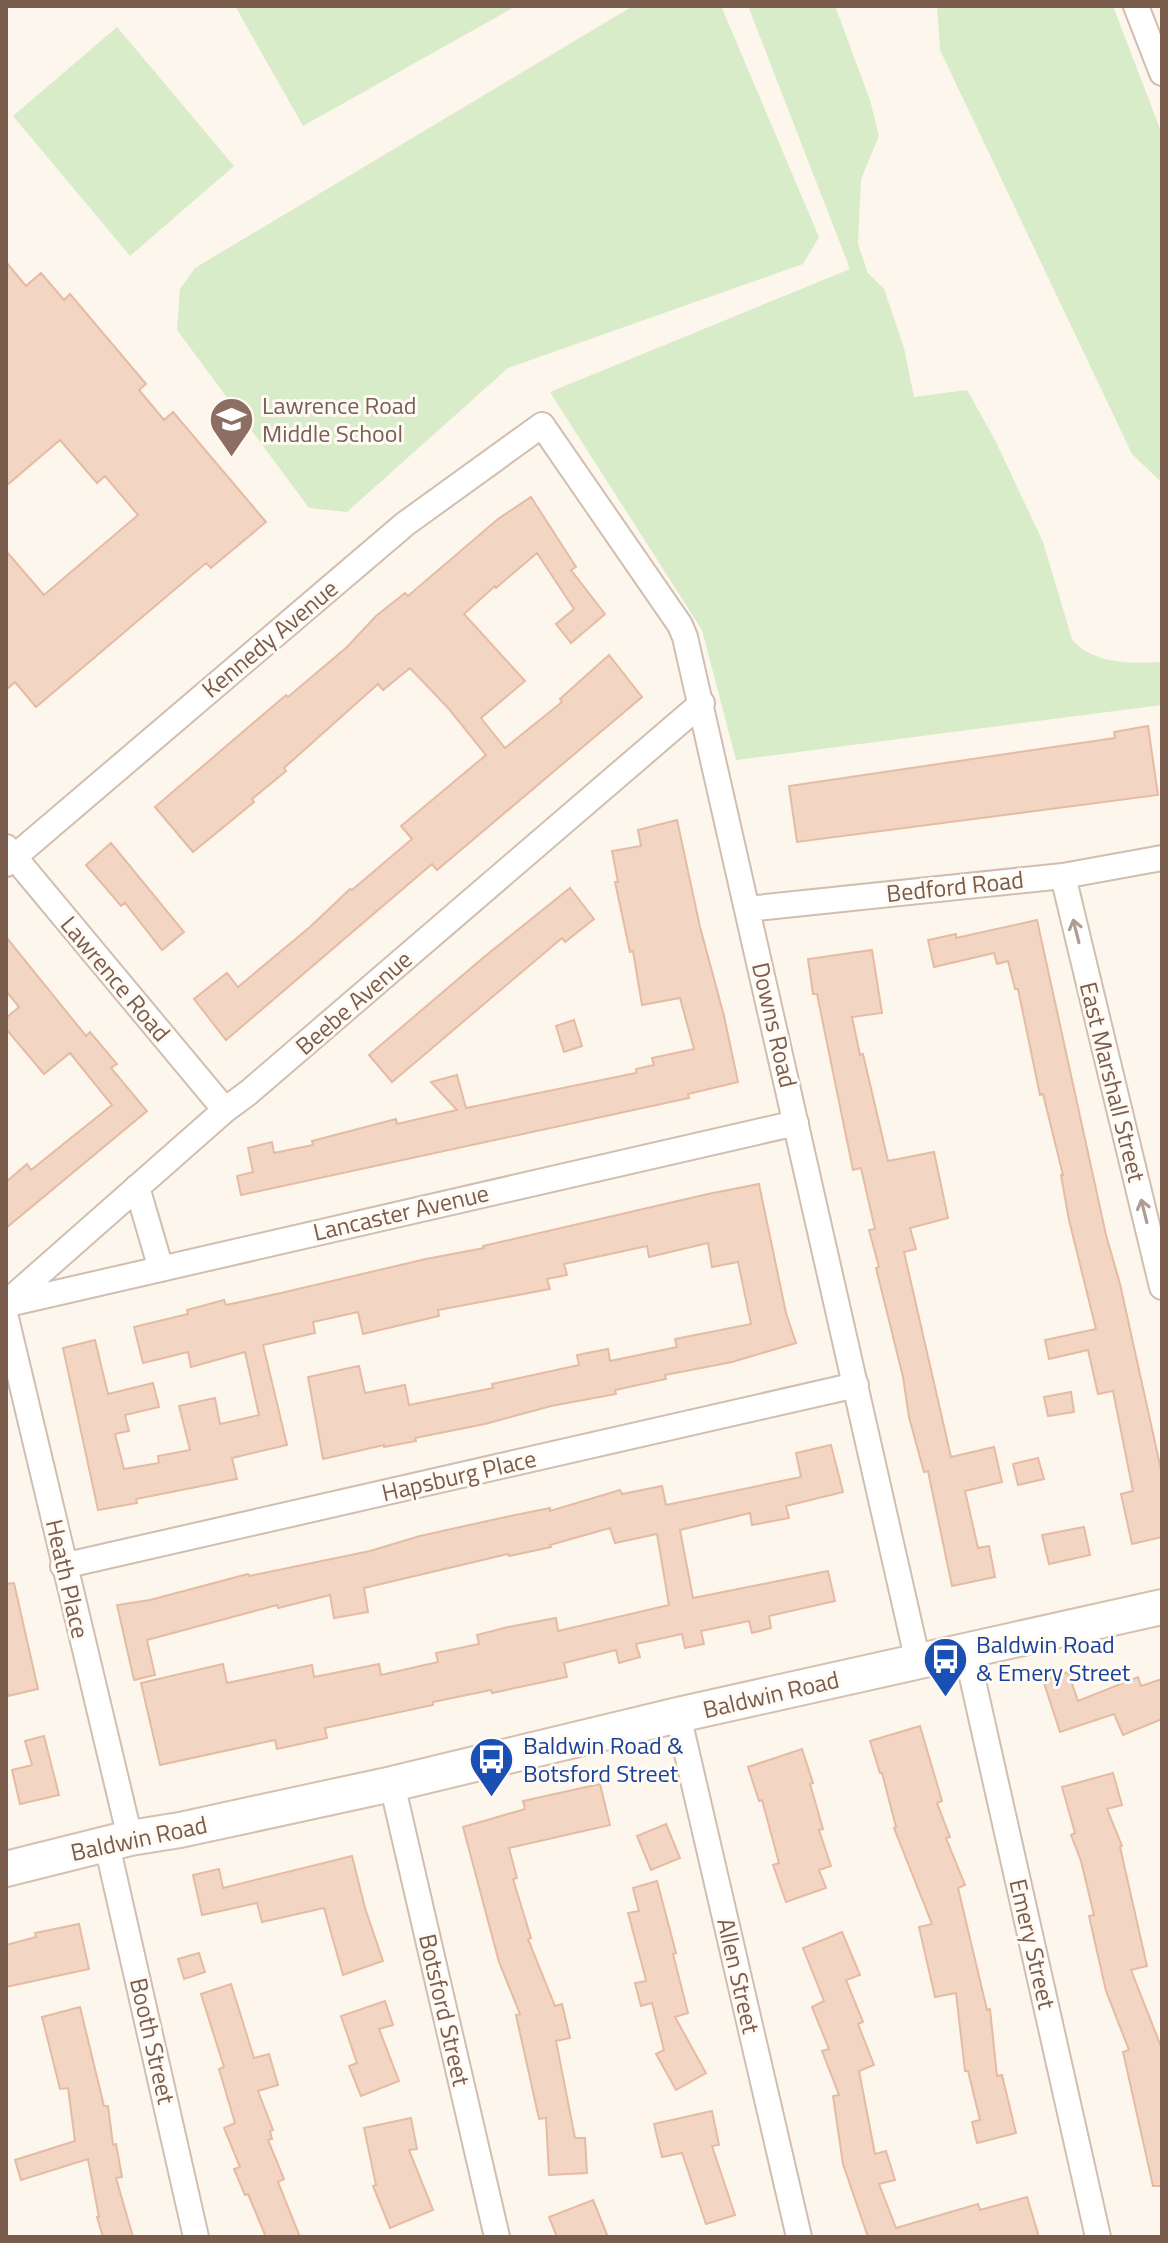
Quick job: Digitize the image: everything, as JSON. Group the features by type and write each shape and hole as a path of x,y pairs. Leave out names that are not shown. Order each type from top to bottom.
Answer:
{"main road":[{"name":"Baldwin Road","path":"6,1869 392,1784 678,1715 1162,1607"}],"street":[{"path":"1136,6 1162,73"},
{"name":"Downs Road","path":"542,425 680,625 685,637 918,1662"},
{"name":"Kennedy Avenue","path":"9,856 405,524 542,425"},
{"name":"Beebe Avenue","path":"6,1304 225,1110 702,703"},
{"name":"Lawrence Road","path":"9,856 225,1110"},
{"name":"Bedford Road","path":"747,909 1063,876 1162,858"},
{"name":"East Marshall Street","path":"1063,876 1162,1287"},
{"name":"Lancaster Avenue","path":"6,1304 796,1123"},
{"path":"137,1187 161,1269"},
{"name":"Heath Place","path":"6,1318 63,1566 118,1842"},
{"name":"Hapsburg Place","path":"63,1566 856,1385"},
{"name":"Emery Street","path":"966,1650 1098,2237"},
{"name":"Allen Street","path":"678,1715 799,2237"},
{"name":"Botsford Street","path":"392,1784 497,2237"},
{"name":"Booth Street","path":"118,1842 196,2237"}],"green space":[{"path":"235,6 516,6 303,126"},
{"path":"633,6 721,6 819,237 803,264 508,368 347,512 309,508 177,330 180,289 195,268"},
{"path":"748,6 835,6 870,100 879,136 861,179 858,244 868,273 884,289 904,348 914,397 967,390 995,440 1043,542 1072,639 1101,658 1138,663 1162,662 1162,705 736,760 702,630 550,392 850,269"},
{"path":"937,6 1113,6 1162,134 1162,483 1132,454 940,50"},
{"path":"117,27 234,166 130,256 13,116"}],"building":[{"path":"6,262 26,286 41,273 64,300 70,294 146,384 139,390 164,420 173,412 266,522 211,568 206,563 36,707 15,682 6,690 6,551 44,595 138,515 105,476 97,483 60,440 6,486"},
{"path":"531,497 576,567 571,570 605,614 571,643 556,624 574,609 537,553 495,586 464,614 525,681 481,718 505,748 562,702 560,699 609,655 642,697 437,870 432,864 226,1040 194,999 227,973 238,987 310,927 350,889 412,839 401,826 486,755 410,668 383,690 378,684 284,768 286,771 252,799 254,802 193,852 155,807 347,647 376,616 405,593 408,596 498,519"},
{"path":"1148,726 1158,795 797,842 789,786 1115,738 1114,732"},
{"path":"677,820 738,1082 688,1094 689,1098 241,1195 237,1176 253,1172 248,1148 272,1142 274,1153 313,1145 312,1141 396,1119 397,1124 457,1110 431,1082 457,1075 466,1108 636,1073 636,1069 654,1065 652,1058 694,1049 680,998 642,1005 633,951 630,952 615,882 618,882 612,851 641,846 638,830"},
{"path":"111,843 184,932 162,950 125,903 121,906 86,865"},
{"path":"570,888 594,919 565,942 562,938 392,1082 369,1055"},
{"path":"1037,920 1162,1474 1162,1537 1132,1544 1121,1494 1133,1491 1113,1391 1098,1394 1088,1350 1049,1359 1045,1340 1096,1329 1018,989 1015,989 1008,961 997,964 994,953 934,967 928,940 956,934 956,938"},
{"path":"6,937 86,1036 90,1032 117,1064 111,1068 147,1111 6,1228 6,1182 27,1164 31,1170 112,1105 70,1053 44,1074 6,1029 6,1018 19,1007 6,991"},
{"path":"872,950 882,1013 852,1017 888,1161 934,1152 948,1218 910,1228 916,1249 904,1252 951,1457 994,1447 1002,1482 965,1491 978,1548 989,1546 995,1577 952,1586 928,1471 924,1472 909,1417 903,1377 876,1268 879,1267 869,1230 875,1229 861,1168 853,1170 817,994 813,994 808,959"},
{"path":"574,1020 582,1046 564,1052 556,1026"},
{"path":"759,1184 786,1313 796,1343 732,1362 665,1375 666,1379 615,1390 616,1394 551,1406 485,1424 415,1438 416,1441 323,1459 308,1377 359,1366 365,1393 405,1385 409,1405 493,1388 492,1384 579,1365 577,1355 608,1349 610,1361 677,1347 675,1339 751,1324 738,1262 712,1267 708,1243 649,1257 647,1246 564,1264 567,1275 547,1279 550,1289 438,1310 439,1316 363,1334 358,1312 313,1322 315,1333 263,1345 287,1445 232,1458 237,1479 136,1499 137,1503 98,1510 63,1348 95,1340 108,1394 153,1383 159,1407 125,1415 129,1431 115,1434 124,1469 159,1463 158,1456 190,1450 179,1406 215,1398 220,1424 259,1415 245,1352 191,1367 188,1352 143,1363 134,1327 188,1314 187,1310 224,1300 226,1305"},
{"path":"1071,1392 1074,1412 1048,1416 1044,1397"},
{"path":"831,1445 843,1492 786,1506 789,1518 752,1525 750,1513 680,1530 693,1598 828,1571 835,1601 769,1616 771,1628 752,1633 749,1621 701,1631 704,1644 685,1648 682,1634 636,1644 640,1657 619,1663 616,1650 564,1663 567,1677 433,1702 433,1705 325,1728 327,1738 277,1749 275,1740 160,1765 141,1683 223,1664 227,1683 312,1665 314,1677 379,1664 381,1675 438,1662 436,1653 479,1644 477,1635 508,1627 556,1618 558,1631 669,1605 657,1534 615,1543 610,1528 551,1547 364,1588 368,1612 334,1618 330,1595 278,1608 277,1605 147,1640 155,1675 134,1680 117,1605 150,1600 248,1574 370,1551 501,1518 550,1508 550,1511 620,1490 622,1494 662,1486 666,1505 801,1477 796,1453"},
{"path":"1038,1458 1044,1479 1018,1485 1013,1464"},
{"path":"1084,1527 1090,1555 1049,1564 1042,1535"},
{"path":"14,1583 38,1689 8,1696 6,1584"},
{"path":"1068,1672 1078,1701 1138,1677 1141,1686 1162,1679 1162,1719 1123,1735 1114,1714 1060,1732 1043,1680"},
{"path":"920,1726 942,1801 937,1803 950,1837 946,1838 965,1885 958,1888 987,2010 990,2009 997,2076 1002,2075 1016,2133 977,2143 972,2122 980,2120 968,2071 965,2071 956,1993 935,1997 919,1927 932,1924 894,1828 882,1773 870,1741"},
{"path":"44,1736 59,1795 20,1804 12,1770 32,1765 25,1741"},
{"path":"802,1749 823,1829 819,1830 831,1866 819,1870 826,1888 786,1902 773,1865 779,1863 762,1800 759,1801 748,1767"},
{"path":"1113,1773 1122,1805 1107,1809 1122,1846 1147,1966 1131,1970 1162,2049 1162,2186 1153,2186 1123,2052 1129,2050 1106,1991 1089,1916 1094,1915 1081,1861 1071,1835 1075,1833 1062,1787"},
{"path":"600,1784 610,1825 509,1848 517,1878 513,1879 531,1938 528,1939 555,2006 562,2004 570,2038 556,2041 575,2138 585,2138 587,2173 549,2175 546,2118 539,2119 516,2015 520,2014 499,1962 463,1827 525,1809 523,1801"},
{"path":"666,1824 680,1858 651,1870 637,1836"},
{"path":"352,1856 383,1961 343,1975 324,1908 262,1922 257,1903 202,1915 193,1875 219,1869 223,1888"},
{"path":"657,1881 688,2013 675,2017 706,2073 676,2090 656,2054 664,2050 652,2003 641,2006 635,1983 646,1981 628,1913 639,1911 633,1888"},
{"path":"79,1924 89,1969 6,1987 6,1945 36,1937 35,1933"},
{"path":"842,1932 860,1975 846,1980 863,2022 858,2024 874,2065 859,2071 875,2154 886,2151 895,2180 879,2184 896,2228 978,2204 980,2210 1027,2197 1039,2237 868,2237 843,2164 833,2096 839,2095 822,2051 829,2049 812,2007 824,2001 803,1948"},
{"path":"199,1953 205,1972 184,1979 178,1959"},
{"path":"231,1984 254,2058 269,2054 278,2085 258,2091 273,2130 270,2131 272,2139 268,2140 284,2179 278,2182 300,2237 266,2237 234,2169 240,2167 224,2128 235,2123 219,2069 224,2067 201,1994"},
{"path":"385,2001 393,2025 379,2029 399,2081 361,2096 349,2066 357,2063 341,2016"},
{"path":"80,2007 104,2106 108,2106 113,2145 116,2144 122,2177 116,2178 133,2237 103,2237 88,2159 21,2180 15,2160 75,2141 68,2088 60,2089 42,2017"},
{"path":"712,2111 719,2145 712,2146 735,2215 706,2224 682,2153 662,2157 654,2124"},
{"path":"411,2118 417,2149 409,2150 433,2210 390,2228 373,2186 376,2185 364,2128"},
{"path":"593,2200 608,2237 557,2237 549,2217"}],"place":[{"name":"Lawrence Road Middle School","path":"231,459"},
{"name":"Baldwin Road & Emery Street","path":"945,1698"},
{"name":"Baldwin Road & Botsford Street","path":"492,1799"}]}
